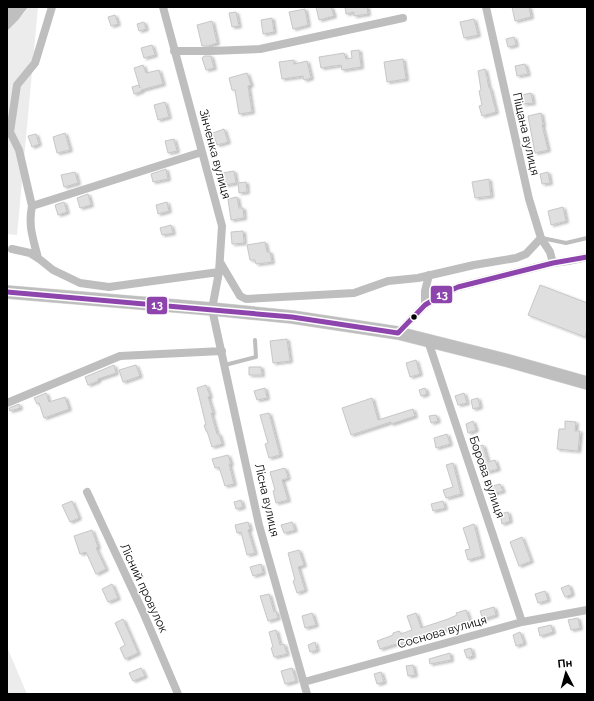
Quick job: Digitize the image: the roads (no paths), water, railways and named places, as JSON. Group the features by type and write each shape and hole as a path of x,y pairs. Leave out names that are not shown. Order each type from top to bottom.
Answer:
{"highway":[{"path":"7,292 292,317 398,333 587,383"}],"street":[{"path":"38,258 30,219 32,206 19,150 10,132 17,85 35,63 52,7"},
{"name":"Зінченка вулиця","path":"163,7 222,226 219,272 212,309"},
{"name":"Піщана вулиця","path":"486,7 529,199 541,238 550,252 553,262"},
{"path":"174,51 260,49 403,18"},
{"path":"32,206 202,152"},
{"path":"220,262 240,296 246,299 354,293 388,281 418,278 474,265 516,258 526,254 541,238"},
{"path":"12,249 30,253 52,270 80,283 109,288 219,272"},
{"path":"398,333 425,305 458,287 553,262 568,262 587,257"},
{"path":"425,305 425,291 429,275"},
{"name":"Лісна вулиця","path":"212,309 259,526 307,694"},
{"name":"Борова вулиця","path":"428,341 522,622"},
{"path":"7,403 120,356 222,351"},
{"name":"Лісний провулок","path":"87,492 143,612 178,694"},
{"name":"Соснова вулиця","path":"304,682 522,622 587,610"}],"lane":[{"path":"541,238 566,243 587,238"},
{"path":"225,365 256,357 255,340"}]}
